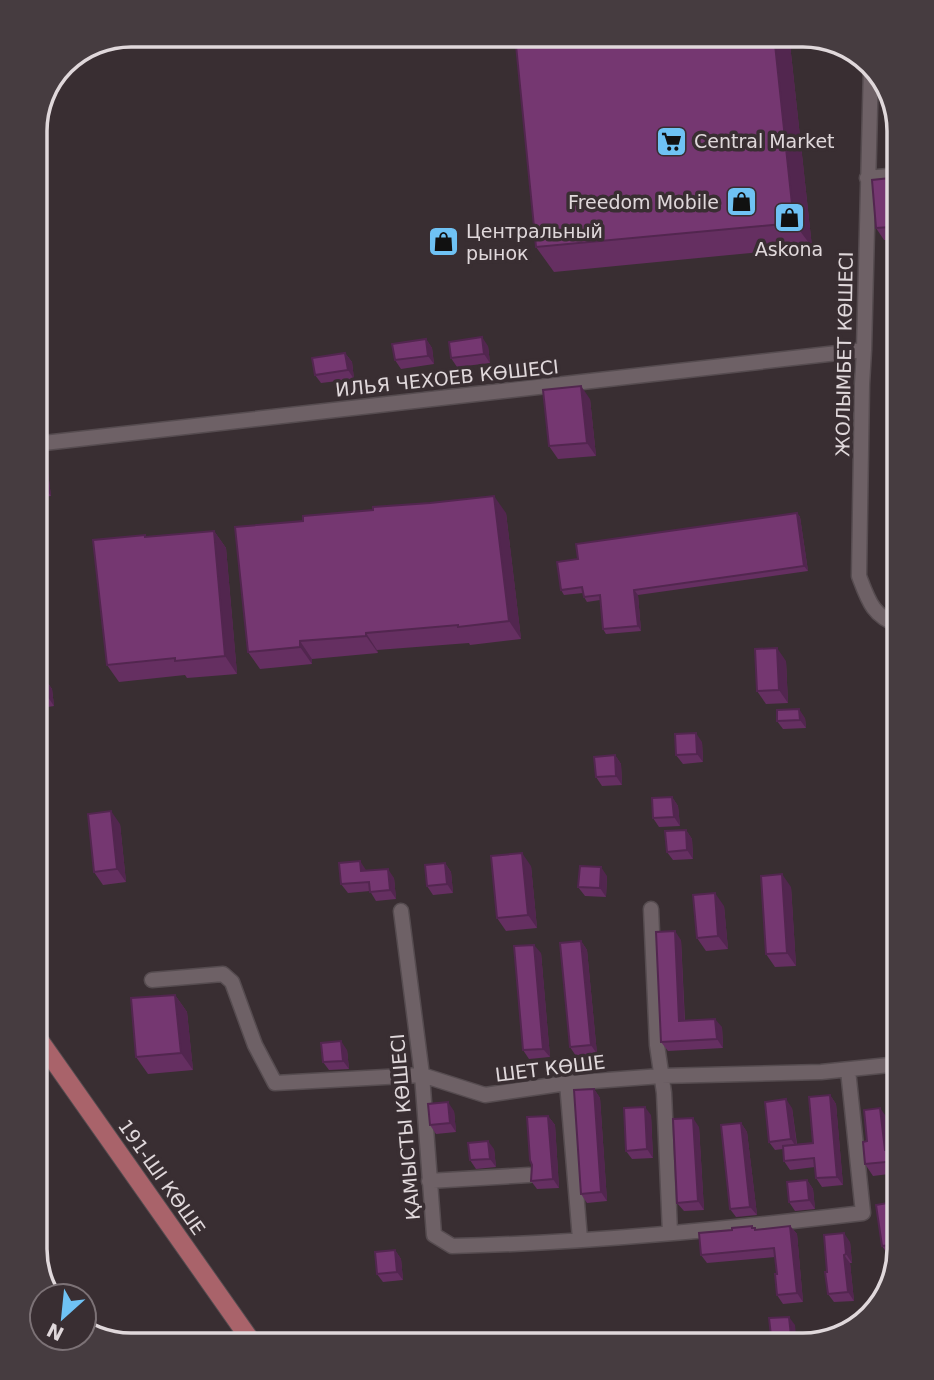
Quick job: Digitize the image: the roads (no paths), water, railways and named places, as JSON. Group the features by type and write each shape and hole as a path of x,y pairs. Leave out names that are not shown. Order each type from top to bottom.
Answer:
{"main road":[{"name":"191-ШІ КӨШЕ","path":"47,1051 246,1333"}],"street":[{"name":"ЖОЛЫМБЕТ КӨШЕСІ","path":"870,82 859,576 868,599 887,621"},
{"path":"867,178 887,176"},
{"name":"ИЛЬЯ ЧЕХОЕВ КӨШЕСІ","path":"47,443 864,350"},
{"path":"651,909 657,1045 664,1093 670,1233"},
{"name":"ҚАМЫСТЫ КӨШЕСІ","path":"401,911 422,1075 434,1235 452,1246 670,1233 863,1213 848,1070"},
{"name":"ШЕТ КӨШЕ","path":"152,980 223,974 232,982 255,1045 275,1083 422,1075 485,1095 567,1083 661,1076 848,1070 887,1065"},
{"path":"567,1083 580,1240"},
{"path":"429,1181 529,1175"}],"place":[{"name":"Central Market","path":"671,141"},
{"name":"Freedom Mobile","path":"742,202"},
{"name":"Askona","path":"789,218"},
{"name":"Центральный рынок","path":"443,242"}]}
